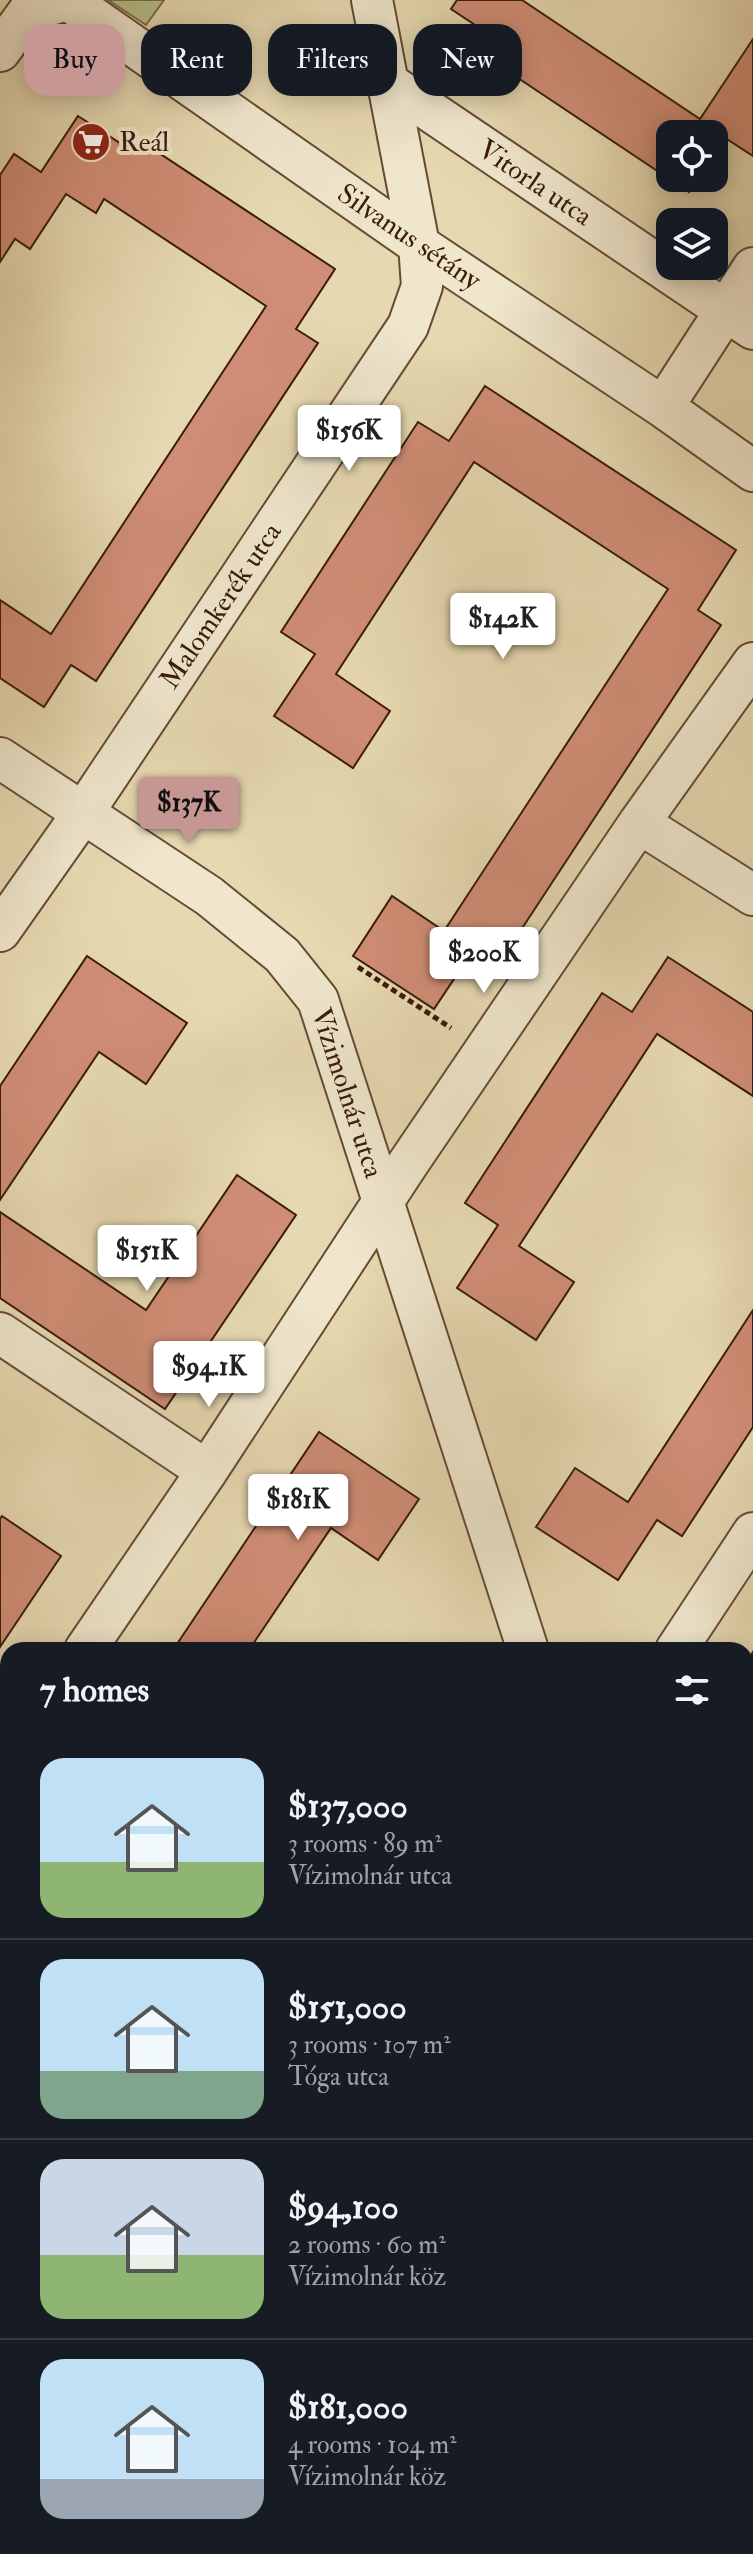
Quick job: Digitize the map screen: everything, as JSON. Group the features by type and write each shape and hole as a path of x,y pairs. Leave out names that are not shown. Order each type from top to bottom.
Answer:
{"street":[{"name":"Silvanus sétány","path":"0,51 29,11 68,0 419,245 663,407 753,471"},
{"path":"372,0 376,24"},
{"name":"Vitorla utca","path":"397,89 739,320"},
{"name":"Malomkerék utca","path":"0,931 83,813 408,326 422,286 419,245 390,96"},
{"path":"663,407 739,320 753,268"},
{"path":"753,663 639,823 753,895"},
{"name":"Vízimolnár utca","path":"0,758 209,896 282,955 318,1000 525,1642"},
{"name":"Vízimolnár utca","path":"383,1202 639,823"},
{"path":"90,1642 383,1202"},
{"path":"0,1333 207,1471"},
{"path":"681,1642 753,1533"}],"path":[{"path":"358,967 485,1051"}],"green space":[{"path":"108,0 164,0 144,24"}],"building":[{"path":"457,0 522,0 700,119 753,39 753,156 728,140 728,120 656,120 656,170 522,81 522,24 474,24 451,9"},
{"path":"78,116 120,143 127,132 335,269 296,329 318,343 96,681 71,665 44,707 0,678 0,600 51,634 266,306 104,199 96,213 66,194 30,249 15,239 0,262 0,175 14,154 41,172"},
{"path":"485,386 736,550 698,610 721,625 498,965 474,949 434,1009 353,956 392,896 444,931 668,589 474,462 336,674 390,711 353,768 274,716 315,654 281,632 418,422 449,441"},
{"path":"87,956 187,1023 146,1084 99,1052 0,1200 0,1086"},
{"path":"668,957 753,1012 753,1096 657,1034 519,1246 574,1282 536,1340 457,1288 498,1225 465,1203 602,993 632,1012"},
{"path":"237,1175 296,1215 165,1409 0,1298 0,1212 146,1310"},
{"path":"753,1310 753,1427 682,1536 657,1520 618,1580 536,1527 575,1468 628,1502"},
{"path":"319,1432 419,1499 378,1560 331,1528 254,1642 178,1642"},
{"path":"2,1516 61,1556 3,1642 0,1642"}],"place":[{"name":"Reál","path":"91,142"}]}
